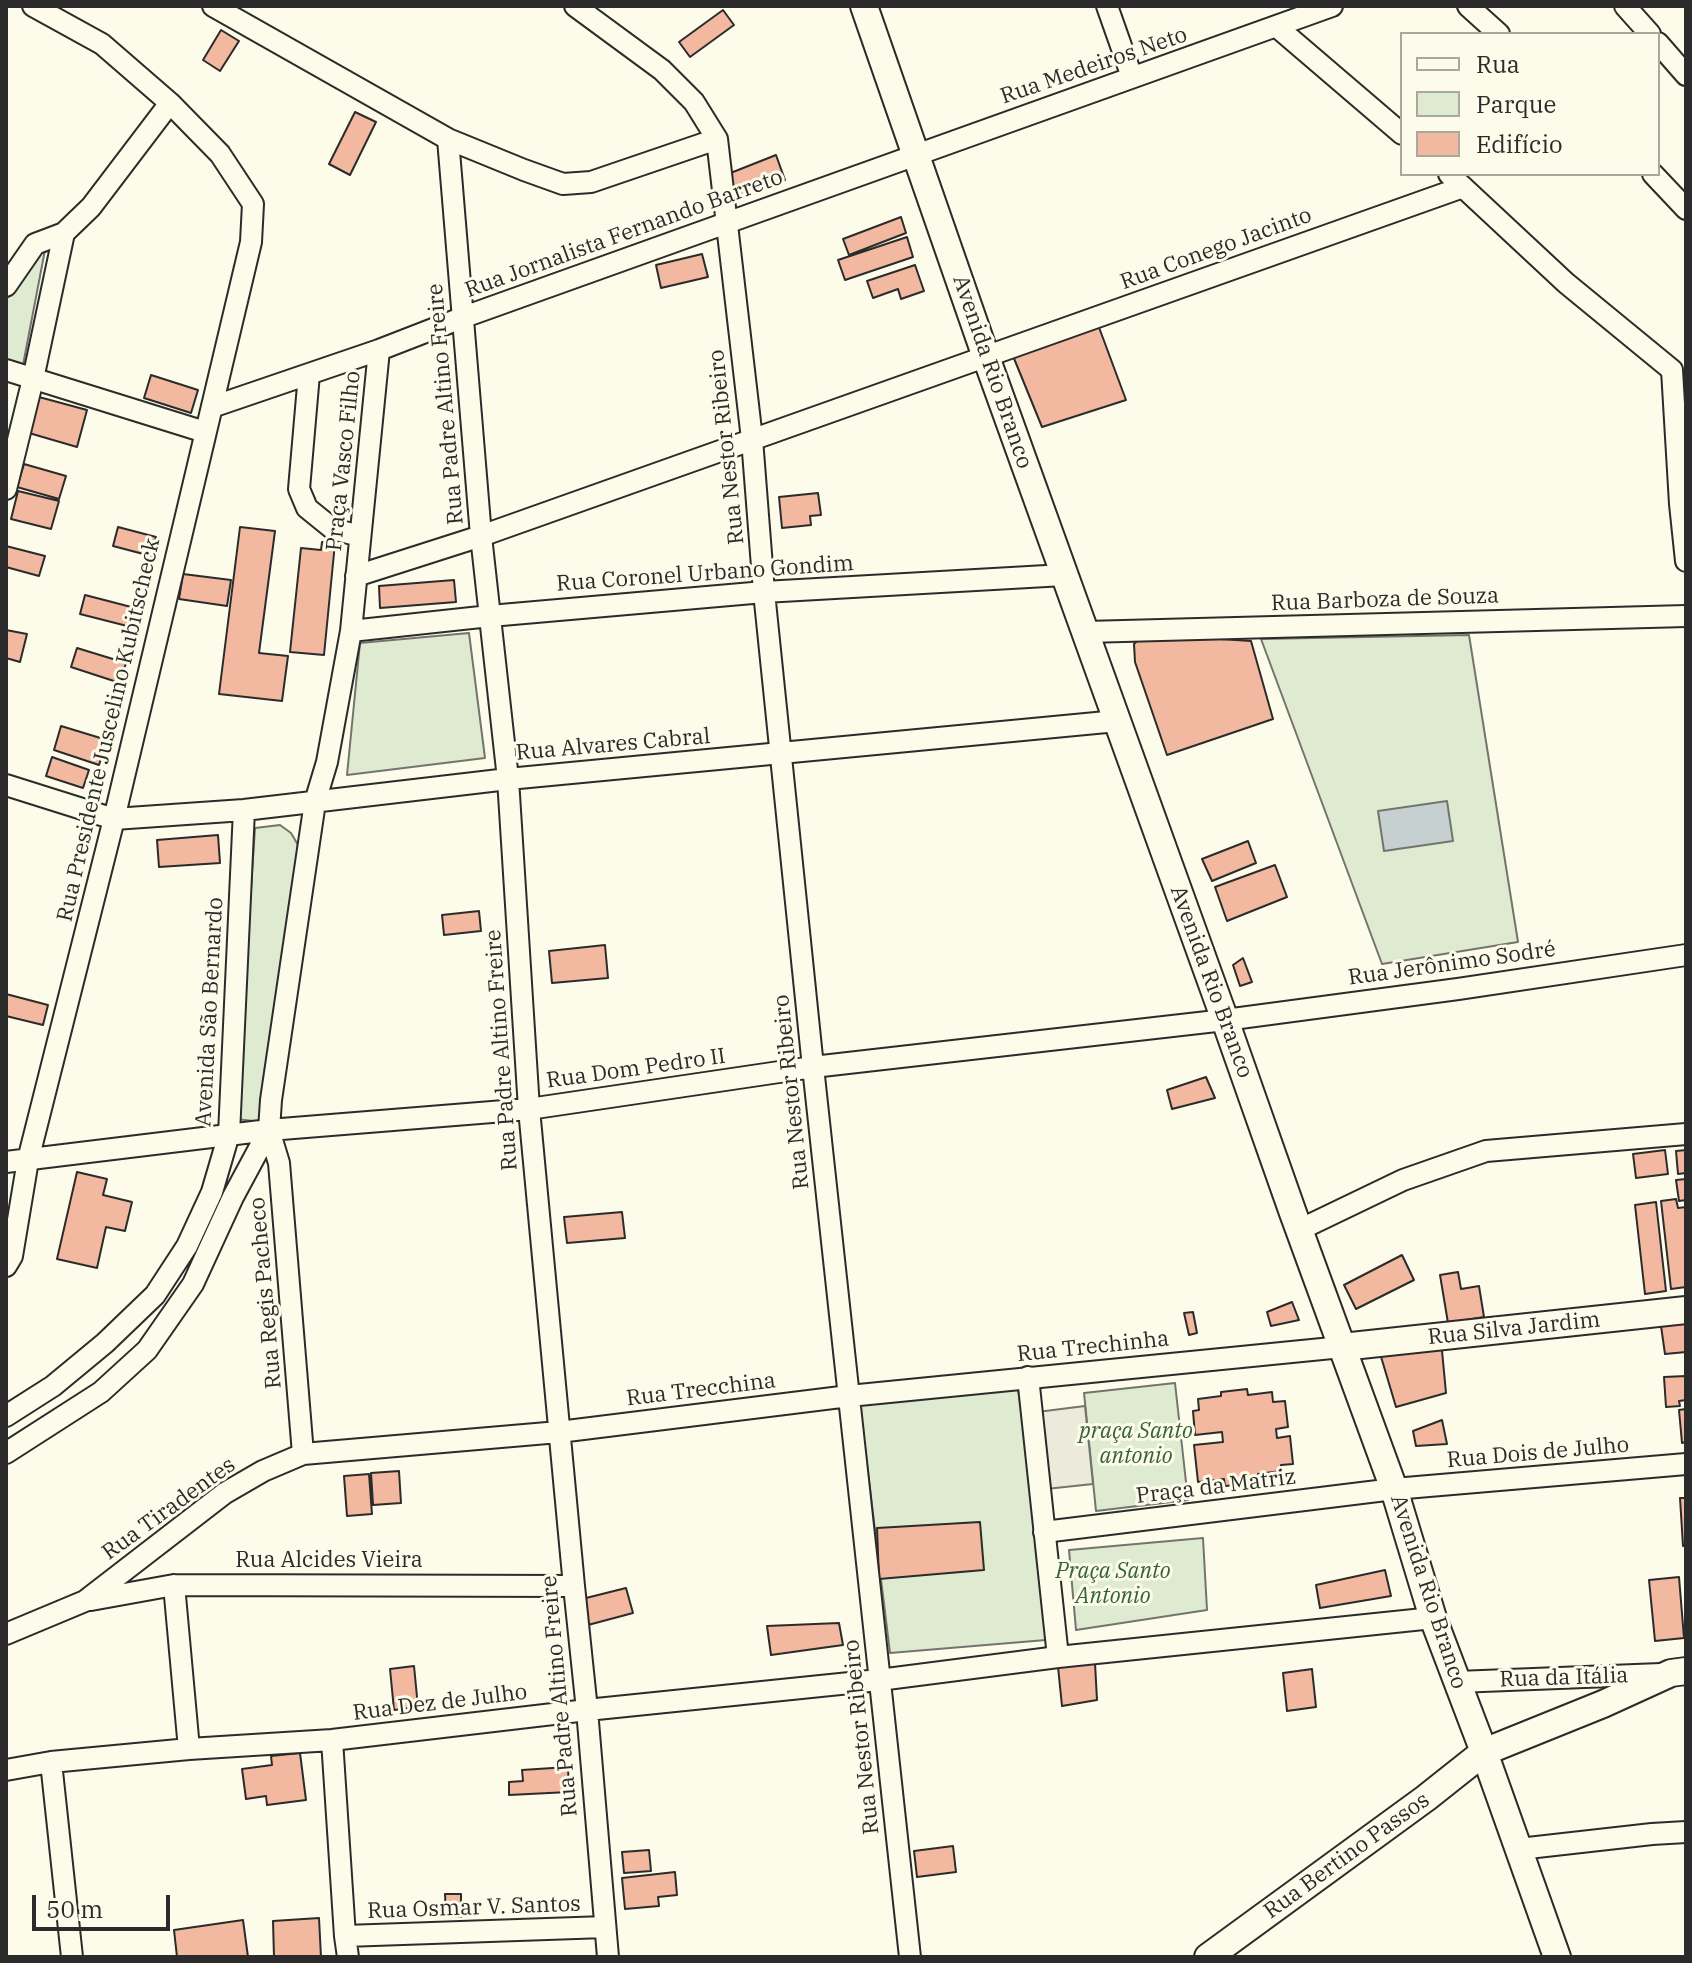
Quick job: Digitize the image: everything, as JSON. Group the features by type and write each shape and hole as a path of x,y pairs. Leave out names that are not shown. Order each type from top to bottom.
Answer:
{"main road":[{"name":"Avenida Rio Branco","path":"864,6 986,357 1394,1489 1433,1618 1557,1957"},
{"name":"Rua Silva Jardim","path":"1342,1347 1686,1310"},
{"name":"Rua da Itália","path":"1484,1752 1678,1672"},
{"name":"Rua Bertino Passos","path":"1208,1957 1484,1752"}],"street":[{"path":"6,286 35,244 64,233 91,207 170,103 102,44 33,6"},
{"path":"222,8 448,139 563,184 591,182 717,139 694,102 662,70 575,6"},
{"path":"1107,6 1132,77"},
{"name":"Rua Medeiros Neto","path":"917,154 1332,6"},
{"path":"1468,6 1497,32"},
{"path":"1625,6 1648,32"},
{"path":"1277,27 1400,132"},
{"path":"1660,45 1686,75"},
{"name":"Rua Presidente Juscelino Kubitscheck","path":"6,1266 12,1256 28,1160 114,819 251,242 253,204 220,154 170,103"},
{"name":"Rua Padre Altino Freire","path":"448,139 481,536 508,779 529,1109 608,1957"},
{"name":"Rua Nestor Ribeiro","path":"717,139 752,439 764,592 813,1067 910,1957"},
{"name":"Rua Jornalista Fernando Barreto","path":"212,407 379,350 917,154"},
{"path":"1655,176 1686,209"},
{"path":"1456,180 1566,283 1679,365 1680,504 1686,561"},
{"name":"Rua Conego Jacinto","path":"356,576 481,536 986,357 1456,180"},
{"path":"6,489 64,233"},
{"name":"Praça Vasco Filho","path":"315,802 327,762 351,631 379,350"},
{"path":"6,370 205,432"},
{"path":"309,374 299,489 307,508 333,529 360,536"},
{"name":"Rua Coronel Urbano Gondim","path":"351,631 764,592 1064,575"},
{"name":"Rua Barboza de Souza","path":"1086,632 1686,616"},
{"name":"Rua Alvares Cabral","path":"114,819 244,810 508,779 1117,721"},
{"path":"6,785 114,819"},
{"path":"6,1453 101,1392 147,1350 193,1284 233,1197 269,1130 315,802"},
{"name":"Avenida São Bernardo","path":"6,1416 53,1386 105,1343 155,1295 187,1246 212,1192 229,1134 244,810"},
{"name":"Rua Jerônimo Sodré","path":"1225,1020 1686,955"},
{"name":"Rua Dom Pedro II","path":"6,1162 229,1134 529,1109 813,1067 1225,1020"},
{"name":"Rua Regis Pacheco","path":"269,1130 279,1163 303,1454"},
{"path":"1299,1230 1403,1180 1486,1151 1686,1134"},
{"name":"Rua Trechinha","path":"849,1396 1342,1347"},
{"path":"1028,1377 1058,1657"},
{"path":"53,1386 69,1414"},
{"name":"Rua Trecchina","path":"559,1432 849,1396"},
{"name":"Rua Tiradentes","path":"6,1634 85,1601 225,1493 263,1471 303,1454 559,1432"},
{"name":"Rua Dois de Julho","path":"1394,1489 1686,1464"},
{"name":"Praça da Matriz","path":"1044,1532 1394,1489"},
{"path":"174,1585 189,1749"},
{"name":"Rua Alcides Vieira","path":"85,1601 174,1585 574,1586"},
{"name":"Rua Dez de Julho","path":"6,1770 51,1762 189,1749 332,1740 879,1680 1058,1657 1433,1618"},
{"name":"Rua da Itália","path":"1457,1682 1678,1672"},
{"path":"332,1740 346,1947"},
{"path":"51,1762 72,1957"},
{"path":"1519,1849 1686,1832"},
{"name":"Rua Osmar V. Santos","path":"346,1947 605,1927"}],"green space":[{"path":"45,250 23,365 6,360 6,300 38,252"},
{"path":"469,633 485,758 347,775 360,643"},
{"path":"1469,635 1518,942 1382,964 1261,639"},
{"path":"280,825 291,833 298,845 262,1122 236,1119 255,828"},
{"path":"1017,1381 1031,1483 1046,1640 890,1653 859,1399"},
{"name":"praça Santo antonio","path":"1175,1383 1188,1500 1096,1511 1084,1393"},
{"name":"Praça Santo Antonio","path":"1203,1538 1207,1610 1076,1630 1069,1550"}],"shaded area":[{"path":"1447,801 1453,841 1384,851 1378,811"},
{"path":"1085,1406 1093,1484 1046,1489 1037,1412"}],"building":[{"path":"723,10 734,25 690,57 679,42"},
{"path":"221,30 239,41 220,71 203,60"},
{"path":"355,112 376,122 350,175 329,164"},
{"path":"776,155 785,180 738,200 728,174"},
{"path":"901,217 906,233 849,255 843,239"},
{"path":"907,237 913,257 845,280 838,260"},
{"path":"702,254 708,277 661,288 656,265"},
{"path":"915,265 924,291 901,299 898,289 873,298 867,281"},
{"path":"1097,322 1126,400 1042,427 1013,356"},
{"path":"151,375 198,390 191,413 144,398"},
{"path":"39,397 87,410 77,447 29,433"},
{"path":"24,464 66,476 59,499 17,487"},
{"path":"18,491 59,501 51,529 11,519"},
{"path":"818,493 821,515 810,516 811,525 782,528 779,497"},
{"path":"118,527 156,537 151,556 113,546"},
{"path":"240,527 275,531 259,653 288,656 282,701 219,694"},
{"path":"322,542 335,543 324,655 290,652 301,548 321,550"},
{"path":"6,546 45,556 39,576 6,567"},
{"path":"183,574 231,580 227,606 179,599"},
{"path":"454,580 456,602 380,608 379,586"},
{"path":"85,595 139,609 135,628 80,614"},
{"path":"6,630 27,634 20,662 6,658"},
{"path":"1143,634 1251,641 1273,719 1167,755 1135,662 1134,644"},
{"path":"77,648 126,663 120,683 71,667"},
{"path":"61,726 107,740 99,765 54,750"},
{"path":"52,757 89,770 83,788 46,776"},
{"path":"218,835 220,863 159,867 157,840"},
{"path":"1248,841 1256,863 1212,881 1202,859"},
{"path":"1275,865 1287,897 1227,921 1215,887"},
{"path":"479,911 481,931 444,935 442,915"},
{"path":"605,945 608,978 552,983 549,951"},
{"path":"1243,958 1252,982 1240,986 1233,965"},
{"path":"6,994 48,1005 43,1025 6,1016"},
{"path":"1206,1077 1215,1098 1172,1109 1167,1090"},
{"path":"1665,1150 1668,1174 1636,1178 1633,1154"},
{"path":"1686,1150 1686,1173 1678,1174 1676,1151"},
{"path":"77,1172 107,1179 103,1195 132,1202 125,1231 106,1227 97,1268 57,1259"},
{"path":"1686,1179 1686,1200 1679,1201 1676,1180"},
{"path":"1676,1199 1678,1208 1686,1207 1686,1287 1671,1289 1661,1201"},
{"path":"1656,1202 1666,1291 1645,1294 1635,1205"},
{"path":"622,1212 625,1238 567,1243 564,1217"},
{"path":"1402,1255 1414,1280 1356,1309 1344,1285"},
{"path":"1458,1272 1461,1289 1479,1286 1484,1317 1448,1323 1440,1275"},
{"path":"1292,1302 1299,1320 1271,1326 1267,1312"},
{"path":"1193,1312 1197,1333 1189,1335 1184,1313"},
{"path":"1686,1323 1686,1352 1665,1354 1661,1326"},
{"path":"1441,1340 1446,1393 1396,1407 1379,1350"},
{"path":"1686,1376 1686,1400 1679,1401 1680,1406 1666,1407 1664,1377"},
{"path":"1247,1389 1248,1395 1272,1392 1273,1402 1285,1401 1288,1427 1276,1429 1277,1438 1290,1436 1293,1464 1281,1465 1281,1471 1258,1474 1259,1483 1225,1486 1224,1479 1198,1482 1194,1445 1223,1442 1222,1432 1195,1435 1193,1411 1199,1410 1198,1399"},
{"path":"1686,1409 1686,1442 1682,1443 1679,1410"},
{"path":"1442,1420 1447,1444 1416,1446 1413,1431"},
{"path":"399,1471 401,1503 373,1505 371,1473"},
{"path":"369,1474 372,1514 347,1516 344,1476"},
{"path":"1680,1498 1686,1498 1686,1546 1683,1546"},
{"path":"980,1522 984,1570 879,1579 877,1528"},
{"path":"1385,1570 1391,1596 1320,1608 1316,1585"},
{"path":"1679,1577 1684,1638 1655,1641 1649,1580"},
{"path":"626,1588 633,1613 588,1625 582,1599"},
{"path":"839,1623 843,1645 771,1655 767,1626"},
{"path":"1095,1663 1097,1700 1062,1706 1058,1667"},
{"path":"414,1666 418,1707 394,1710 390,1669"},
{"path":"1312,1669 1316,1707 1287,1711 1283,1673"},
{"path":"300,1753 306,1800 267,1805 266,1796 246,1799 242,1769 272,1765 271,1756"},
{"path":"568,1767 569,1792 509,1795 509,1782 523,1781 522,1770"},
{"path":"953,1846 956,1872 917,1877 914,1851"},
{"path":"649,1850 651,1871 624,1873 622,1852"},
{"path":"675,1872 677,1895 658,1897 659,1906 625,1909 622,1878"},
{"path":"445,1894 461,1894 461,1917 446,1917"},
{"path":"319,1918 321,1957 274,1957 273,1921"},
{"path":"243,1920 248,1957 177,1957 174,1930"}]}
